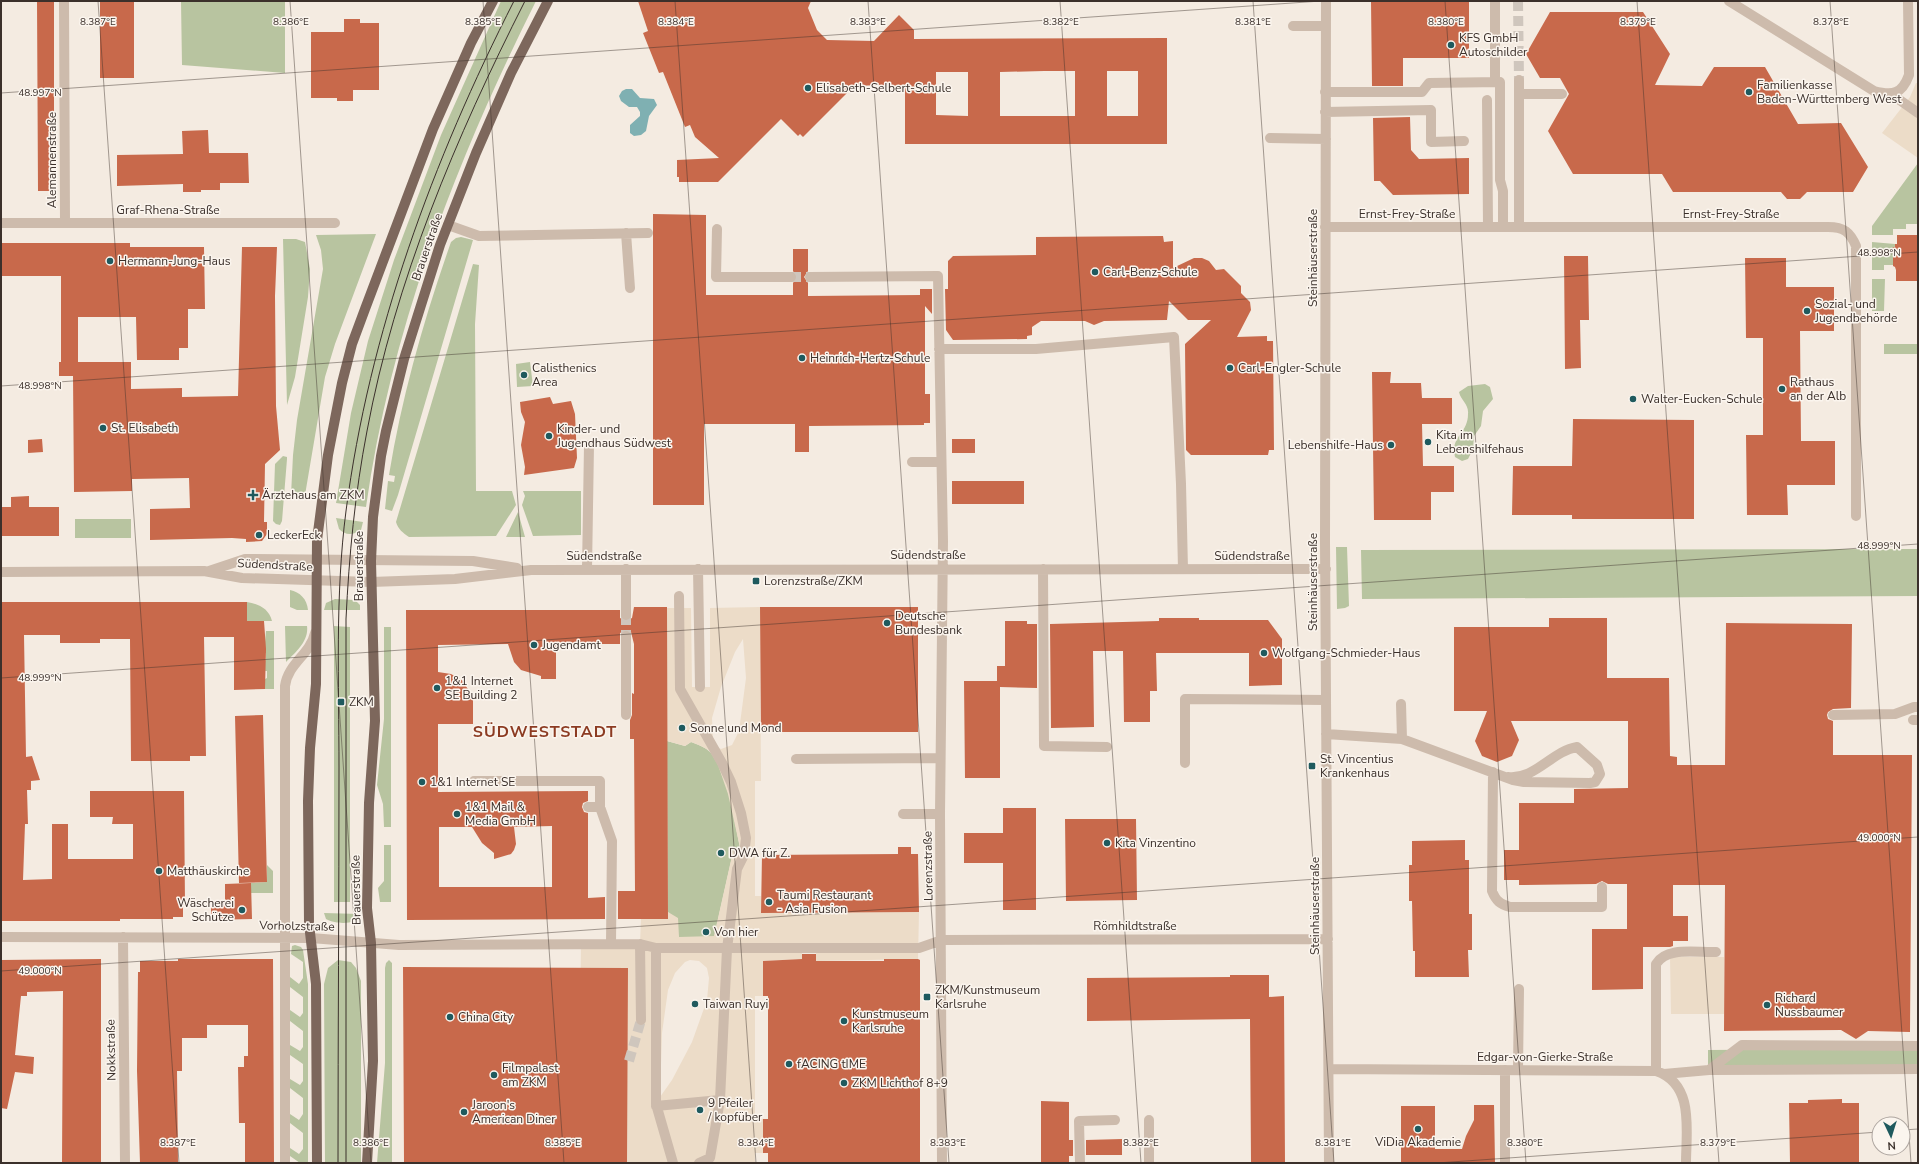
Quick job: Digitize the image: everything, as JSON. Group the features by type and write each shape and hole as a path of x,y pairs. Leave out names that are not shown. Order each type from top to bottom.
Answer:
{"main road":[{"path":"317,1163 316,984 308,898 308,800 310,748 315,691 317,559 320,510 328,455 335,413 352,344 433,130 471,43 493,1"},
{"name":"Brauerstraße","path":"366,1163 373,1061 371,943 367,908 369,811 375,721 371,561 373,517 386,431 419,309 448,225 476,153 511,73 548,1"}],"street":[{"name":"Alemannenstraße","path":"64,1 65,223"},
{"name":"Steinhäuserstraße","path":"1326,1 1326,734 1329,1163"},
{"path":"1495,1 1495,82"},
{"path":"1729,1 1874,91 1891,94 1918,113"},
{"path":"1891,94 1900,90 1905,85 1909,75 1908,1"},
{"path":"1293,26 1325,26"},
{"path":"1518,227 1519,80"},
{"path":"1325,92 1422,92 1429,83 1500,82 1500,180 1503,191 1503,227"},
{"path":"1519,94 1562,94"},
{"path":"1487,100 1488,227"},
{"path":"1325,112 1430,110 1431,142 1464,141"},
{"path":"1270,138 1326,139"},
{"name":"Graf-Rhena-Straße","path":"1,224 334,223"},
{"path":"448,225 479,236 648,233"},
{"name":"Ernst-Frey-Straße","path":"1325,227 1838,227 1847,231 1852,237 1856,246 1856,516"},
{"path":"717,229 716,277 791,277"},
{"path":"626,233 630,288"},
{"name":"Lorenzstraße","path":"810,277 938,276 942,568 940,758 942,1163"},
{"path":"939,349 1036,349 1174,337 1181,484 1182,569"},
{"path":"588,444 588,570"},
{"path":"912,462 941,462"},
{"name":"Südendstraße","path":"209,571 245,559 473,561 531,570"},
{"name":"Südendstraße","path":"1,572 209,571 242,578 371,582 455,579 531,570 942,568 1326,569"},
{"path":"698,569 700,687"},
{"path":"1043,569 1044,746 1107,747"},
{"path":"626,570 626,615"},
{"path":"679,596 680,689 722,762 731,782 741,813 746,838 744,856 736,869 727,948 720,1100 710,1158 699,1163"},
{"path":"285,1163 285,686 289,671 309,649 316,629"},
{"path":"626,636 626,715"},
{"path":"1185,764 1185,699 1326,700"},
{"path":"1401,704 1402,739"},
{"path":"1833,715 1895,714 1918,707"},
{"path":"1326,734 1402,739 1493,772 1508,777 1524,782 1590,783 1595,782 1600,774 1597,765 1577,747 1565,751 1530,773 1515,778 1508,777"},
{"path":"796,759 940,758"},
{"path":"1493,772 1492,892 1495,899 1501,904 1510,907 1602,908 1602,887"},
{"path":"474,781 600,781 600,807 612,841 611,944"},
{"path":"588,807 600,807"},
{"path":"903,814 940,814"},
{"name":"Vorholzstraße","path":"1,937 311,938 371,943 640,944 656,948 727,948"},
{"name":"Nokkstraße","path":"123,937 125,1163"},
{"name":"Römhildtstraße","path":"727,948 919,948 942,940 1328,939"},
{"path":"640,944 641,1020"},
{"path":"656,948 656,1106 673,1163"},
{"path":"1686,1163 1686,1105 1682,1093 1674,1082 1660,1072 1656,964 1660,956 1669,952 1716,952"},
{"path":"1518,1070 1519,989"},
{"path":"1709,1070 1742,1045 1918,1046"},
{"name":"Edgar-von-Gierke-Straße","path":"1329,1069 1660,1072 1709,1070 1918,1069"},
{"path":"1504,1163 1505,1070"},
{"path":"656,1106 720,1100"},
{"path":"1080,1163 1080,1121 1115,1120"},
{"path":"1149,1120 1150,1163"}],"green space":[{"path":"181,1 285,1 285,73 182,65"},
{"path":"501,1 536,1 479,123 430,247 392,375 377,441 366,507 336,503 351,413 368,341 394,260 441,135"},
{"path":"1918,163 1918,224 1906,224 1906,229 1893,229 1893,235 1872,235 1872,226"},
{"path":"376,234 335,344 325,377 305,495 301,497 291,495 297,420 323,269 321,250 316,235"},
{"path":"461,237 473,240 392,511 385,509 388,481 394,482 395,476 389,475 407,386 423,328 451,242 456,238"},
{"path":"283,239 296,239 305,242 310,269 308,297 295,377 287,405"},
{"path":"1872,242 1895,244 1895,247 1893,247 1893,265 1884,265 1884,270 1872,270"},
{"path":"473,264 479,265 475,324 476,491 512,491 516,505 496,536 409,537 401,531 396,522"},
{"path":"1872,279 1885,279 1884,311 1872,311"},
{"path":"1884,344 1918,344 1918,354 1884,354"},
{"name":"Calisthenics Area","path":"530,362 533,386 517,387 516,364"},
{"path":"1485,384 1490,387 1493,399 1483,411 1481,426 1474,436 1473,449 1468,459 1462,461 1455,457 1454,450 1457,439 1467,421 1468,411 1459,392 1468,386"},
{"path":"283,456 287,457 287,459 282,521 280,525 273,521 275,464"},
{"path":"523,491 581,491 581,535 533,536 522,505 525,496"},
{"path":"518,512 525,537 506,537"},
{"path":"336,518 363,522 361,530 352,534 344,533 339,529"},
{"path":"75,519 131,519 131,538 75,538"},
{"path":"1336,547 1347,547 1349,606 1337,609"},
{"path":"1918,549 1918,596 1362,599 1361,550"},
{"path":"290,590 297,592 305,599 308,610 297,610 290,607"},
{"path":"335,599 355,600 360,605 360,610 324,610 326,603"},
{"path":"247,602 256,604 266,610 272,621 247,621"},
{"path":"285,626 307,626 304,641 298,650 286,662"},
{"path":"334,626 350,627 350,902 334,902"},
{"path":"384,627 391,627 391,827 384,827 383,804 377,785 384,719"},
{"path":"266,631 274,631 274,689 265,689 265,679 267,678 267,671 264,671 264,661 266,660 266,653 264,653"},
{"path":"667,741 685,746 691,742 710,752 722,772 730,799 741,852 734,848 714,937 679,937 668,912"},
{"path":"384,845 391,845 391,902 380,902 378,888 384,881"},
{"path":"267,865 273,871 273,893 251,893 251,883 267,882"},
{"path":"324,913 360,914 355,921 340,923 326,919"},
{"path":"295,945 301,947 303,950 308,984 308,1163 300,1163 290,1156 290,1148 299,1154 303,1149 303,1133 290,1123 290,1114 299,1120 303,1114 303,1098 290,1088 290,1079 300,1085 303,1081 303,1064 290,1055 290,1045 300,1051 303,1047 303,1031 290,1021 290,1010 300,1017 303,1013 303,997 290,987 290,977 299,984 303,978 303,962 291,954 292,946"},
{"path":"338,960 351,962 356,968 361,981 361,1163 325,1163 324,984 328,968"},
{"path":"389,960 392,963 392,1163 377,1163 385,1063 385,968 386,963"},
{"path":"1708,1050 1918,1050 1918,1065 1708,1067"}],"shaded area":[{"path":"1916,83 1918,83 1918,158 1882,133 1910,97"},
{"path":"760,607 761,781 755,781 755,896 761,896 761,913 919,912 918,959 816,961 816,950 802,950 802,961 801,959 763,961 763,996 755,996 755,1119 763,1119 763,1153 755,1153 755,1163 484,1163 580,1024 581,944 640,944 641,919 667,919 668,912 678,918 679,937 714,936 734,847 741,852 728,794 718,765 710,751 691,742 685,746 667,741 667,608 691,608 692,687 710,687 710,608","holes":["743,639 746,678 739,731 732,745 721,749 717,747 713,739 712,718 721,687 735,652","690,960 699,961 707,968 709,978 707,1000 692,1042 672,1080 660,1097 662,1033 668,990 675,973 685,962"]},
{"path":"1670,957 1724,957 1724,1014 1671,1014"}],"water":[{"path":"632,89 640,98 654,99 657,105 649,116 646,131 641,135 634,136 630,133 630,125 640,116 640,112 637,107 629,107 621,101 619,96 622,91"}],"building":[{"path":"37,1 54,1 54,191 38,191"},
{"path":"100,1 134,1 134,78 100,78"},
{"path":"638,1 811,1 808,8 817,30 827,40 874,41 899,15 914,30 914,39 1167,38 1167,144 905,144 905,88 880,88 880,85 854,86 803,137 800,134 798,136 781,119 718,182 679,182 679,177 677,177 677,160 719,158 695,137 690,125 685,127 663,72 659,73 643,33 648,31","holes":["1075,71 1075,116 1000,116 1000,72","1107,71 1138,71 1138,116 1107,116","936,72 968,72 968,116 936,115"]},
{"path":"1371,1 1469,1 1469,58 1403,58 1403,86 1372,86"},
{"path":"1550,12 1643,12 1670,54 1655,85 1702,86 1714,67 1765,67 1798,124 1841,123 1868,167 1853,192 1807,192 1800,199 1787,199 1781,192 1673,192 1662,174 1573,174 1548,131 1569,94 1560,78 1540,78 1526,54"},
{"path":"344,19 360,19 360,23 379,23 379,90 353,90 353,101 337,101 337,98 311,98 311,32 344,32"},
{"path":"1410,117 1411,150 1419,159 1469,158 1469,194 1393,195 1380,181 1374,181 1373,118"},
{"path":"208,130 209,153 248,153 249,183 220,183 220,190 201,190 201,192 183,192 183,184 117,186 117,155 183,154 182,131"},
{"path":"653,214 706,215 706,295 793,295 793,283 797,277 793,271 793,249 808,249 808,271 804,277 808,283 808,296 920,295 920,289 932,289 932,314 925,306 925,394 930,394 930,423 924,423 924,425 809,426 809,452 795,452 795,424 704,424 704,505 653,505"},
{"path":"1897,235 1918,235 1918,281 1896,281 1896,270 1893,266 1893,247 1897,244"},
{"path":"1163,236 1164,242 1173,241 1173,268 1194,258 1202,258 1209,261 1216,270 1224,269 1241,286 1241,293 1250,302 1251,310 1237,337 1267,336 1267,341 1273,341 1274,450 1269,450 1268,455 1191,455 1186,450 1185,344 1211,320 1188,320 1169,301 1167,320 1104,321 1094,325 1085,321 1041,321 1032,327 1032,335 1027,336 1027,339 953,340 946,330 945,289 948,289 948,261 953,256 1036,255 1036,237"},
{"path":"1,243 130,243 130,247 204,247 205,309 188,309 188,348 179,348 179,360 137,360 136,317 78,317 78,362 131,362 131,389 182,388 182,397 238,396 242,247 277,247 275,296 276,406 280,450 265,464 264,522 267,522 267,534 262,541 246,542 246,539 232,538 150,540 150,509 190,508 189,478 132,479 132,491 74,492 73,376 59,376 59,362 61,362 61,276 1,276"},
{"path":"1564,256 1588,256 1589,320 1580,320 1581,368 1565,369"},
{"name":"Rathaus an der Alb","path":"1745,258 1786,258 1786,287 1834,287 1834,331 1800,331 1801,441 1835,441 1835,485 1787,485 1788,515 1747,515 1746,435 1763,435 1763,338 1746,338"},
{"name":"Lebenshilfe-Haus","path":"1372,372 1391,372 1390,383 1421,383 1422,398 1452,398 1452,424 1422,424 1423,466 1454,466 1454,492 1431,492 1431,520 1374,520"},
{"name":"Kinder- und Jugendhaus Südwest","path":"550,397 553,404 571,401 575,414 577,458 574,468 524,475 525,467 521,445 525,422 521,412 520,402"},
{"path":"1573,419 1694,420 1694,519 1572,519 1572,515 1512,515 1513,466 1572,466"},
{"path":"42,439 43,452 28,453 28,440"},
{"path":"952,439 975,439 975,453 952,453"},
{"path":"952,481 1024,481 1024,504 952,504"},
{"path":"29,496 29,507 59,507 59,536 1,536 1,507 11,507 11,497"},
{"path":"1,602 247,602 247,621 264,621 266,649 265,689 234,690 234,637 204,637 206,756 190,756 190,761 131,761 130,639 100,639 100,643 60,643 60,635 24,635 26,757 32,756 40,780 31,781 31,790 27,790 28,824 25,824 23,880 52,879 52,824 68,824 68,859 133,859 133,824 112,824 113,817 90,817 90,791 184,791 185,905 183,905 183,917 173,917 173,919 120,919 120,921 1,921"},
{"path":"634,607 667,607 668,919 618,919 618,891 635,891 634,739 630,739 632,693 634,694 634,644 631,632 626,630 620,633 620,644 556,644 556,679 541,679 541,676 521,670 514,662 508,644 438,645 438,672 451,674 462,680 473,697 473,724 438,724 438,792 588,791 588,801 583,803 582,807 584,812 588,813 588,898 605,897 605,919 407,920 406,610 620,610 620,618 626,621 632,618","holes":["552,826 552,887 439,887 439,827 472,827 482,843 494,853 494,859 511,854 514,850 516,844 514,827"]},
{"path":"760,607 918,607 918,732 761,732"},
{"path":"1159,618 1199,618 1199,620 1268,620 1282,639 1282,685 1249,686 1249,653 1156,653 1157,691 1150,691 1150,722 1124,722 1123,651 1093,651 1094,727 1051,728 1050,624 1159,621"},
{"path":"1549,618 1607,618 1607,678 1669,678 1670,756 1677,757 1677,765 1725,765 1726,623 1852,624 1851,708 1833,709 1828,712 1827,715 1828,719 1833,721 1833,755 1912,755 1910,1032 1868,1031 1856,1039 1841,1030 1724,1031 1725,885 1673,885 1673,916 1688,916 1688,941 1673,941 1673,946 1670,947 1643,947 1643,989 1592,990 1592,929 1627,929 1627,884 1608,884 1602,881 1596,884 1519,885 1519,880 1504,880 1504,850 1519,850 1519,803 1574,803 1574,789 1628,788 1628,721 1511,721 1519,740 1512,756 1497,762 1482,756 1475,741 1487,711 1454,711 1454,627 1549,627"},
{"path":"1005,621 1027,621 1027,624 1037,624 1037,688 1000,687 1000,778 965,778 964,681 997,681 997,666 1005,666"},
{"path":"263,715 267,882 239,883 235,716"},
{"path":"1003,808 1036,808 1036,910 1003,910 1003,863 964,863 964,833 1003,833"},
{"path":"1065,819 1136,819 1137,900 1066,901"},
{"path":"1465,840 1465,860 1469,860 1469,914 1472,914 1472,950 1468,950 1469,977 1415,977 1412,901 1409,901 1409,865 1412,865 1412,841"},
{"path":"898,847 911,847 911,854 918,854 919,912 761,913 762,855 898,854"},
{"path":"251,883 252,919 211,920 211,902 225,901 225,884"},
{"path":"802,954 816,954 816,961 884,961 884,959 920,960 920,1163 768,1163 768,1153 763,1153 763,1119 768,1119 768,996 763,996 763,961 802,959"},
{"path":"101,959 101,1163 62,1163 63,991 27,992 27,996 21,996 15,1055 34,1057 33,1074 15,1072 7,1109 1,1108 1,960"},
{"path":"178,959 273,959 274,1163 245,1163 245,1123 239,1123 238,1067 244,1067 244,1056 248,1056 248,1025 207,1025 207,1038 182,1038 182,1071 177,1071 178,1163 140,1163 137,1071 138,972 140,972 140,961 178,961"},
{"path":"403,967 628,968 627,1163 404,1163"},
{"path":"1230,975 1269,975 1269,997 1284,996 1285,1163 1251,1163 1250,1019 1087,1021 1087,978 1230,977"},
{"path":"1842,1099 1842,1103 1859,1103 1859,1163 1790,1163 1789,1103 1808,1103 1808,1100"},
{"path":"1041,1101 1069,1102 1069,1140 1073,1140 1073,1156 1069,1156 1069,1163 1041,1163"},
{"path":"1474,1105 1494,1105 1495,1163 1401,1163 1401,1106 1435,1106 1435,1149 1462,1149 1466,1136 1474,1120"},
{"path":"1122,1139 1122,1155 1086,1155 1086,1140"}],"tunnel":[{"path":"1518,1 1519,80"},
{"path":"791,277 810,277"},
{"path":"626,615 626,636"},
{"path":"629,1061 641,1020"}],"tram line":[{"path":"338,1163 338,639 340,575 346,511 356,445 371,379 388,313 408,249 431,185 457,123 484,61 514,1"},
{"path":"346,1163 346,619 351,548 359,478 379,375 411,265 452,157 475,104 525,1"}],"place":[{"name":"KFS GmbH Autoschilder","path":"1451,45"},
{"name":"Elisabeth-Selbert-Schule","path":"808,88"},
{"name":"Familienkasse Baden-Württemberg West","path":"1749,92"},
{"name":"Hermann-Jung-Haus","path":"110,261"},
{"name":"Carl-Benz-Schule","path":"1095,272"},
{"name":"Sozial- und Jugendbehörde","path":"1807,311"},
{"name":"Heinrich-Hertz-Schule","path":"802,358"},
{"name":"Carl-Engler-Schule","path":"1230,368"},
{"name":"Calisthenics Area","path":"524,375"},
{"name":"Rathaus an der Alb","path":"1782,389"},
{"name":"Walter-Eucken-Schule","path":"1633,399"},
{"name":"St. Elisabeth","path":"103,428"},
{"name":"Kinder- und Jugendhaus Südwest","path":"549,436"},
{"name":"Kita im Lebenshilfehaus","path":"1428,442"},
{"name":"Lebenshilfe-Haus","path":"1391,445"},
{"name":"Ärztehaus am ZKM","path":"253,495"},
{"name":"LeckerEck","path":"259,535"},
{"name":"Lorenzstraße/ZKM","path":"756,581"},
{"name":"Deutsche Bundesbank","path":"887,623"},
{"name":"Jugendamt","path":"534,645"},
{"name":"Wolfgang-Schmieder-Haus","path":"1264,653"},
{"name":"1&1 Internet SE Building 2","path":"437,688"},
{"name":"ZKM","path":"341,702"},
{"name":"Sonne und Mond","path":"682,728"},
{"name":"St. Vincentius Krankenhaus","path":"1312,766"},
{"name":"1&1 Internet SE","path":"422,782"},
{"name":"1&1 Mail & Media GmbH","path":"457,814"},
{"name":"Kita Vinzentino","path":"1107,843"},
{"name":"DWA für Z.","path":"721,853"},
{"name":"Matthäuskirche","path":"159,871"},
{"name":"Taumi Restaurant - Asia Fusion","path":"769,902"},
{"name":"Wäscherei Schütze","path":"242,910"},
{"name":"Von hier","path":"706,932"},
{"name":"ZKM/Kunstmuseum Karlsruhe","path":"927,997"},
{"name":"Taiwan Ruyi","path":"695,1004"},
{"name":"Richard Nussbaumer","path":"1767,1005"},
{"name":"China City","path":"450,1017"},
{"name":"Kunstmuseum Karlsruhe","path":"844,1021"},
{"name":"fACING tIME","path":"789,1064"},
{"name":"Filmpalast am ZKM","path":"494,1075"},
{"name":"ZKM Lichthof 8+9","path":"844,1083"},
{"name":"9 Pfeiler / kopfüber","path":"700,1110"},
{"name":"Jaroon's American Diner","path":"464,1112"},
{"name":"ViDia Akademie","path":"1418,1129"}],"district":[{"name":"SÜDWESTSTADT","path":"545,732"}]}
